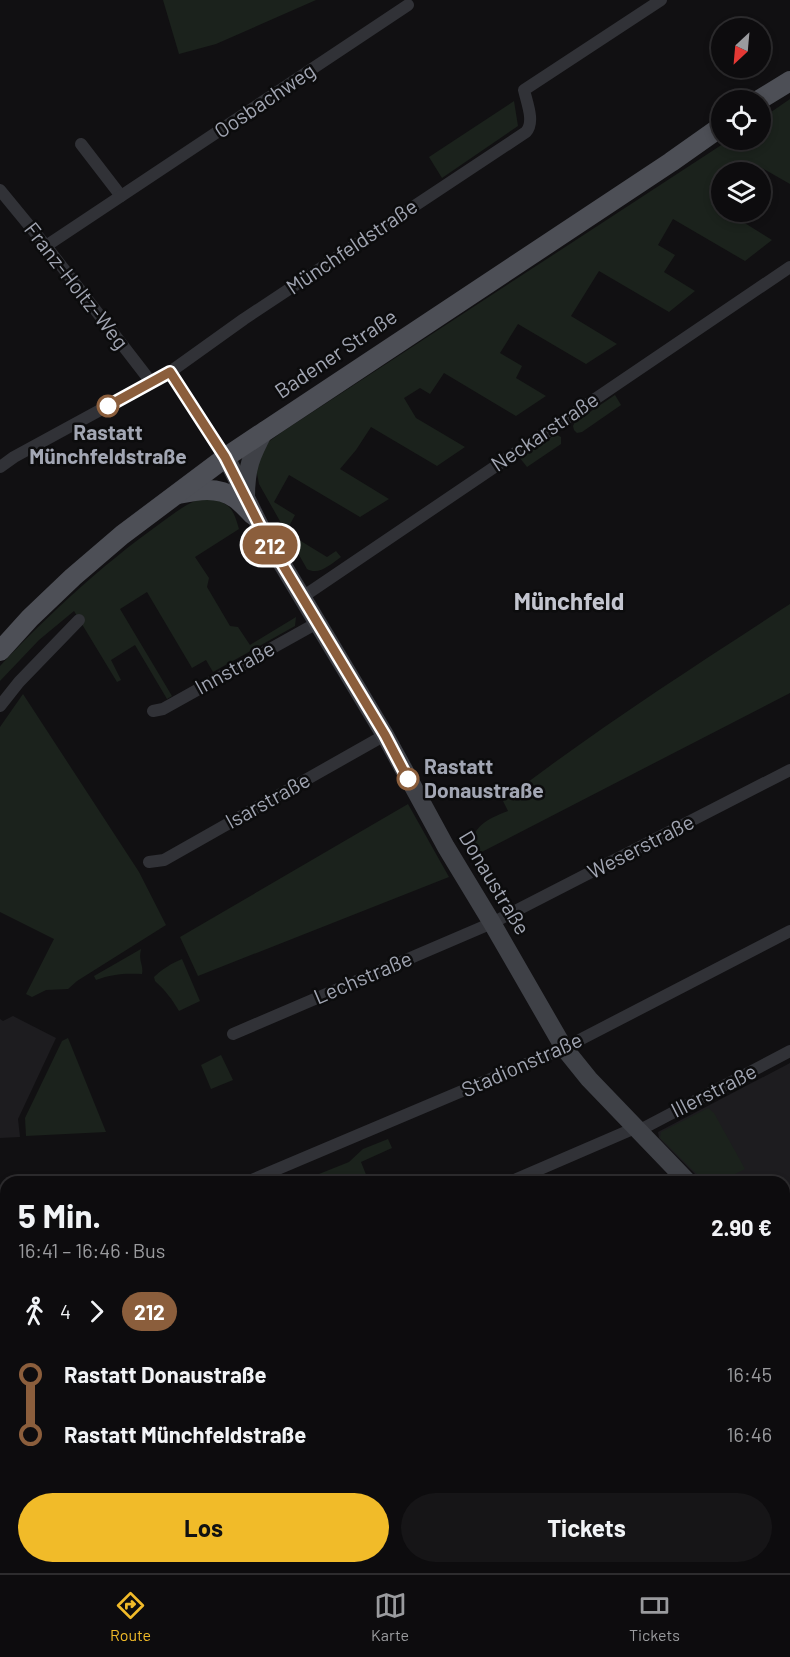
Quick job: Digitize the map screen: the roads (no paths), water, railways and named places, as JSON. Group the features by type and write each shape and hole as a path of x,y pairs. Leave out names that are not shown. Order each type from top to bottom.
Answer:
{"main road":[{"path":"771,93 790,81"},
{"name":"Badener Straße","path":"0,651 30,618 73,577 122,535 225,457 711,134"},
{"path":"175,495 197,490 216,490 234,497 249,507"}],"street":[{"name":"Münchfeldstraße","path":"0,467 170,372 244,319 526,132 531,124 524,90 661,0"},
{"name":"Oosbachweg","path":"46,246 408,5"},
{"path":"81,144 121,196"},
{"name":"Franz-Holtz-Weg","path":"0,190 151,382"},
{"name":"Neckarstraße","path":"301,598 790,267"},
{"path":"170,372 225,457"},
{"path":"249,507 246,478 249,463 266,430"},
{"name":"Donaustraße","path":"225,457 249,507 301,598 385,735 446,847 564,1048 589,1079 682,1176"},
{"path":"0,706 19,682 79,620"},
{"name":"Innstraße","path":"153,711 163,709 317,623"},
{"name":"Isarstraße","path":"149,862 164,860 385,735"},
{"name":"Weserstraße","path":"492,923 790,770"},
{"name":"Lechstraße","path":"233,1034 492,923"},
{"name":"Stadionstraße","path":"264,1176 564,1048 790,931"},
{"name":"Illerstraße","path":"524,1176 636,1129 790,1051"}],"place":[{"name":"Rastatt Münchfeldstraße","path":"108,406"},
{"name":"Rastatt Donaustraße","path":"408,779"}],"district":[{"name":"Münchfeld","path":"569,602"}]}
